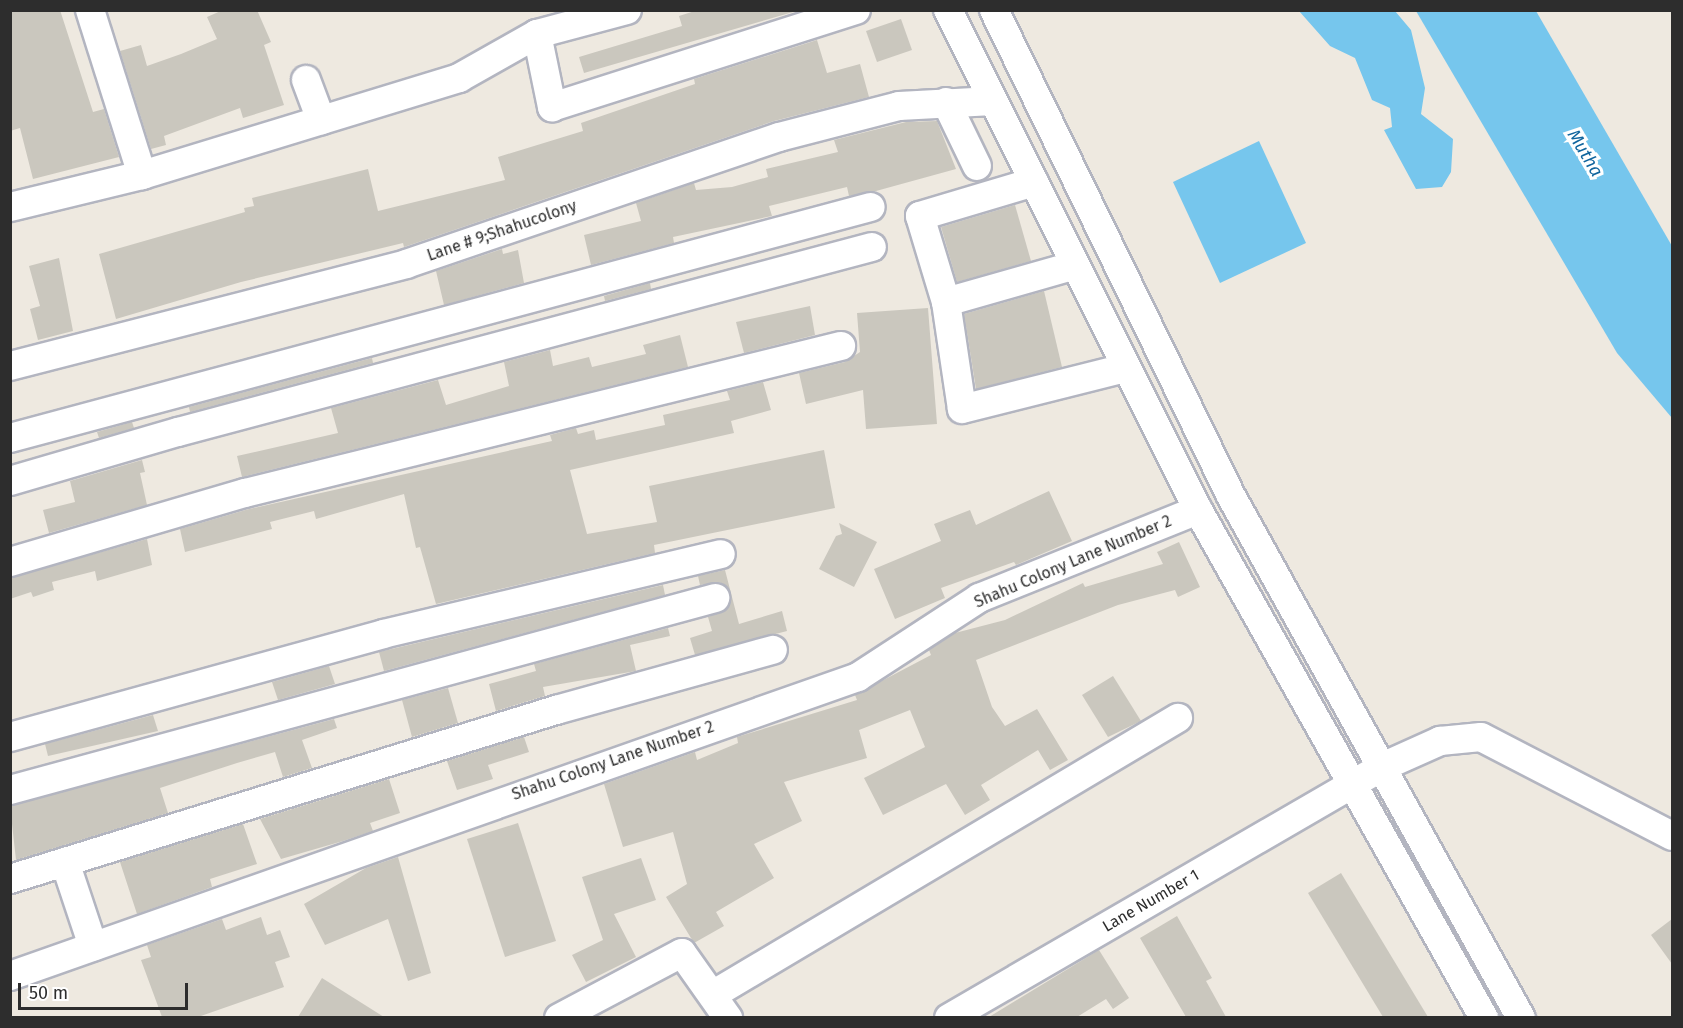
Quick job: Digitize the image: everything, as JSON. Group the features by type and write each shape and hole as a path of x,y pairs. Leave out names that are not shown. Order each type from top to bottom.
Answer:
{"street":[{"path":"90,10 142,175"},
{"path":"10,207 142,175 459,78 537,34 627,10"},
{"path":"537,34 552,107 856,10"},
{"path":"948,10 1034,182 1072,266 1198,510 1484,1017"},
{"path":"994,10 1231,496 1521,1017"},
{"path":"306,80 321,120"},
{"name":"Lane # 9;Shahucolony","path":"10,366 406,264 779,137 899,106 993,101"},
{"path":"946,102 978,166"},
{"path":"1034,182 920,216 946,302 962,409 1125,368"},
{"path":"10,438 871,207"},
{"path":"10,482 178,432 872,247"},
{"path":"946,302 1072,266"},
{"path":"10,562 245,493 840,346"},
{"name":"Shahu Colony Lane Number 2","path":"10,976 858,677 979,598 1198,510"},
{"path":"10,737 383,634 721,554"},
{"path":"10,790 715,598"},
{"path":"10,879 556,710 773,650"},
{"path":"559,1017 682,953 721,1006 1178,718"},
{"name":"Lane Number 1","path":"949,1017 1382,767 1440,741 1481,737 1672,836"},
{"path":"65,862 93,946"}],"water":[{"path":"1299,11 1395,11 1411,30 1425,88 1421,114 1453,139 1451,172 1442,187 1416,189 1384,130 1392,127 1390,108 1372,100 1355,58 1330,46"},
{"name":"Mutha","path":"1416,11 1536,11 1672,246 1672,418 1617,353"},
{"path":"1259,141 1306,243 1220,283 1173,182"}],"building":[{"path":"10,10 60,10 93,112 104,109 119,157 33,179 20,128 10,131"},
{"path":"223,10 257,10 271,42 264,45 284,105 243,118 240,108 164,136 166,145 151,149 120,51 141,45 147,66 181,54 217,39 207,17"},
{"path":"698,10 800,10 584,73 579,57 682,26 679,16"},
{"path":"901,19 912,50 877,62 866,31"},
{"path":"817,40 827,73 860,64 869,97 774,121 404,247 403,243 241,282 116,319 99,254 245,212 244,208 254,206 252,198 368,169 378,211 505,180 498,157 583,131 581,123 695,84 694,79"},
{"path":"937,121 956,169 876,191 849,196 847,187 769,206 772,216 673,237 674,243 591,265 584,235 641,221 636,203 694,183 696,190 732,187 768,177 766,169 838,152 834,140 906,122"},
{"path":"1015,205 1031,261 957,282 941,227"},
{"path":"502,249 503,254 518,250 524,283 444,305 436,271"},
{"path":"59,258 73,331 38,340 30,309 40,306 29,266"},
{"path":"650,283 651,289 605,301 604,296"},
{"path":"1044,291 1062,367 976,389 964,314"},
{"path":"810,306 815,335 744,353 736,322"},
{"path":"928,308 937,424 866,429 863,390 806,404 799,373 845,362 860,352 857,313"},
{"path":"680,335 688,367 242,477 237,456 338,433 331,408 438,380 446,405 509,386 504,362 550,350 553,366 589,357 592,367 646,354 643,345"},
{"path":"372,358 373,363 190,412 189,407"},
{"path":"763,382 771,410 731,421 734,433 570,470 587,534 657,522 649,486 824,450 835,508 654,545 655,553 436,604 420,547 416,548 404,494 316,519 314,511 270,522 272,529 185,552 180,529 249,509 552,441 550,435 576,428 578,434 594,430 596,440 665,425 663,415 730,400 727,391"},
{"path":"132,422 134,428 99,438 97,432"},
{"path":"142,460 145,472 140,473 147,505 49,533 43,510 75,502 70,481"},
{"path":"1049,491 1072,541 1016,565 1014,562 941,588 945,598 895,619 874,569 941,541 934,524 970,510 976,525"},
{"path":"839,523 877,542 854,587 819,569 836,536 842,534"},
{"path":"147,539 152,565 97,581 95,571 52,582 54,590 33,597 31,592 10,599 10,578"},
{"path":"1179,542 1200,587 1178,597 1175,590 1118,605 976,660 992,707 1005,726 1037,709 1068,760 1050,770 1038,750 981,785 990,800 965,815 946,784 883,815 864,778 925,747 910,710 859,730 867,758 784,782 802,821 754,844 774,878 716,912 724,926 694,943 666,897 687,884 673,832 623,847 604,784 695,752 697,760 738,743 737,737 857,700 855,695 931,655 929,650 955,633 1005,620 1083,583 1085,587 1163,564 1157,552"},
{"path":"725,570 739,624 782,611 787,631 695,655 690,638 712,631 708,617 726,610 731,602 726,586 719,582 700,585 698,576"},
{"path":"663,585 665,595 384,671 379,652"},
{"path":"668,628 670,636 630,645 636,671 543,687 545,696 496,711 489,684 536,671 534,664"},
{"path":"329,666 335,684 278,700 272,682"},
{"path":"1113,676 1141,721 1108,737 1082,695"},
{"path":"448,688 458,723 412,737 402,700"},
{"path":"153,715 158,731 48,756 45,744"},
{"path":"334,719 337,728 302,740 312,768 283,777 275,752 237,763 160,788 168,813 16,860 10,806"},
{"path":"524,737 529,752 488,765 493,779 457,790 447,761"},
{"path":"389,779 400,813 370,823 373,831 343,841 281,859 260,819"},
{"path":"518,823 556,941 505,957 467,839"},
{"path":"243,824 257,864 210,879 212,887 137,914 120,862"},
{"path":"398,857 431,973 408,981 388,919 325,945 304,904 366,868"},
{"path":"641,858 656,900 614,914 636,957 586,982 572,955 603,940 582,877"},
{"path":"1341,873 1428,1017 1383,1017 1308,893"},
{"path":"1177,916 1212,978 1206,981 1226,1017 1186,1017 1140,938"},
{"path":"261,917 267,935 280,930 290,957 275,962 284,987 198,1017 162,1017 141,960 151,957 147,945 222,919 226,930"},
{"path":"1672,919 1672,964 1651,935"},
{"path":"1099,950 1129,998 1113,1009 1106,999 1077,1017 989,1017"},
{"path":"322,978 384,1017 298,1017"}]}
